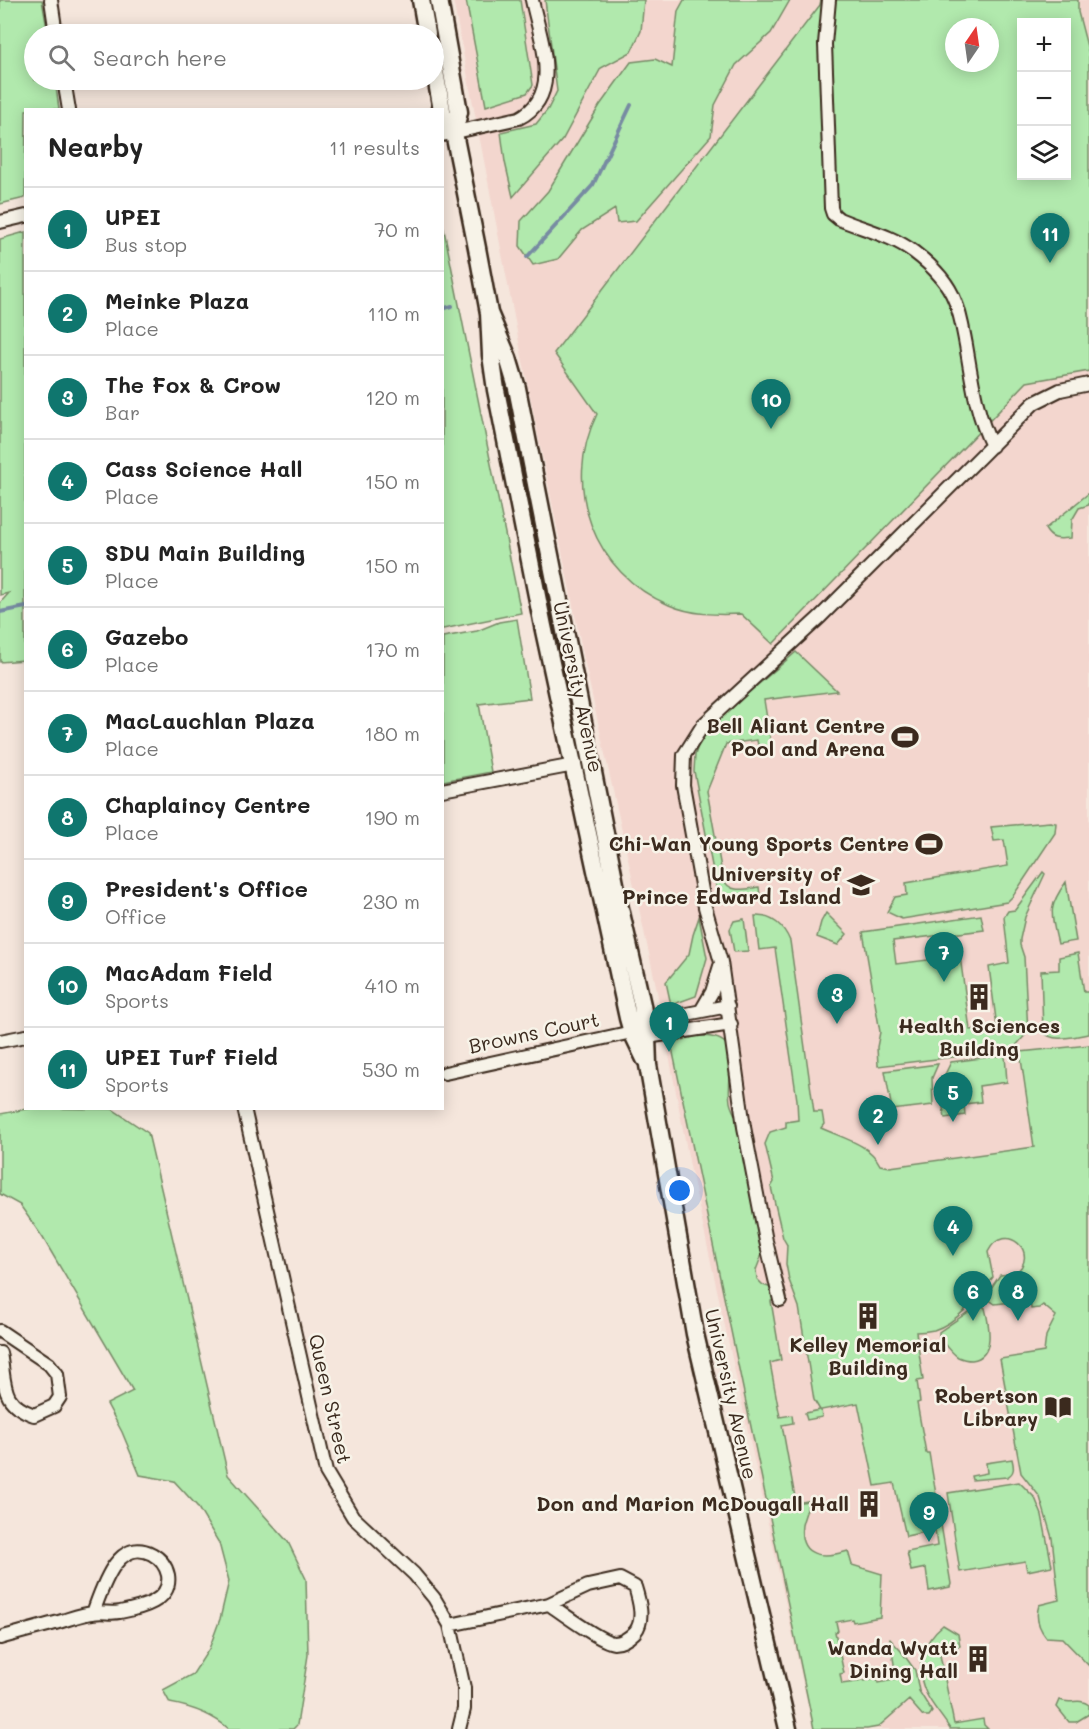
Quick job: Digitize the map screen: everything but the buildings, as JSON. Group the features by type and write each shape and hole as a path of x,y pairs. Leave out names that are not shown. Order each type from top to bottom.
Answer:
{"main road":[{"path":"422,0 426,24"},
{"name":"University Avenue","path":"439,0 443,24"},
{"name":"University Avenue","path":"444,28 459,112 455,132"},
{"name":"University Avenue","path":"438,90 441,108"},
{"name":"University Avenue","path":"444,114 455,132 489,313 491,355 496,390 543,626 574,765 641,1030"},
{"name":"University Avenue","path":"489,313 508,358 517,388 619,904 695,1334 788,1729"}],"street":[{"path":"51,0 55,24"},
{"path":"455,132 519,118 530,113 538,104 544,92 545,65 532,0"},
{"path":"829,0 825,44 831,208 839,219 889,237 914,252 947,286 955,299 961,317 977,407 992,446"},
{"path":"66,90 69,108"},
{"path":"0,222 24,216"},
{"path":"780,1300 744,1127 721,962 705,908 683,785 684,754 703,725 820,617 1034,403 1060,390 1089,384"},
{"path":"444,790 574,765"},
{"path":"701,1011 712,993 721,962"},
{"path":"641,1030 701,1011 728,1006"},
{"path":"641,1030 731,1024"},
{"name":"Browns Court","path":"445,1073 641,1030"},
{"path":"0,1041 24,1036"},
{"name":"Queen Street","path":"244,1110 326,1472 352,1517 414,1574 434,1598 450,1625 464,1688 465,1709 459,1729"},
{"path":"0,1331 49,1364 57,1374 60,1397 54,1406 34,1415 19,1410 9,1400 0,1353"},
{"path":"0,1638 93,1612 119,1612 148,1604 163,1597 170,1585 167,1569 159,1558 147,1551 130,1552 117,1561 108,1575 93,1612"},
{"path":"450,1625 549,1604 588,1586 620,1579 635,1587 640,1604 637,1629 629,1638 615,1643 601,1638 549,1604"}],"shaded area":[{"name":"University of Prince Edward Island","path":"453,0 1089,0 1089,1729 813,1729 690,1166 655,981 584,659 518,337"}],"green space":[{"path":"0,0 42,0 46,24 24,24 24,90 56,90 59,108 24,108 24,198 0,204"},
{"path":"466,0 520,0 533,85 527,93 486,106"},
{"path":"545,0 644,0 641,31 631,52 601,68 563,139 513,197 501,132 536,124 548,109 557,91"},
{"path":"684,0 790,0 771,33 736,65 715,105 711,136 636,221 617,223 615,209 582,230 558,259 533,265 520,246 521,221 548,191 600,105 631,62 655,59 672,67 678,11"},
{"path":"821,0 1078,0 1078,12 1089,54 1089,371 1027,382 773,644 741,614 686,611 643,591 621,572 604,550 591,525 584,498 583,470 587,442 597,414 554,353 820,5"},
{"path":"444,230 521,613 444,629"},
{"path":"24,232 24,660 0,662 0,603 9,593 0,595 0,239"},
{"path":"1089,493 1089,505 1079,508 1072,520 1071,538 1059,539 1050,536 1045,529"},
{"path":"517,619 530,698 479,704 491,772 444,781 444,637 477,631 499,622"},
{"path":"796,652 837,691 764,700 772,750 759,751 757,740 726,744 707,791 723,879 734,889 759,887 760,895 737,899 725,898 717,892 694,771 695,755 699,743 712,724"},
{"path":"1056,823 1055,833 1007,902 902,919 887,912 895,897 907,895 906,883 1008,866 1004,840 994,841 991,827"},
{"path":"1043,872 1045,874 1025,917 1020,939 1024,957 1028,1032 1012,1050 878,1066 877,1047 880,1032 863,932 981,915 984,930 893,941 896,964 960,956 970,1030 997,1027 989,967 1009,963 1004,917 1008,911 1015,910"},
{"path":"1066,882 1076,941 1058,944 1052,912 1056,898"},
{"path":"826,913 847,934 838,945 817,937"},
{"path":"755,916 767,917 777,922 790,941 814,1112 822,1112 824,1124 821,1128 870,1152 880,1165 890,1167 1034,1147 1020,1052 1089,1045 1089,1666 1062,1638 1046,1637 1038,1622 1039,1605 1059,1600 1052,1538 1040,1497 1021,1473 1000,1359 1044,1352 1046,1336 1056,1316 1043,1305 1031,1309 1030,1300 995,1304 985,1297 1000,1275 1014,1274 1022,1266 1023,1250 1018,1243 1011,1239 1003,1239 995,1243 988,1252 993,1277 960,1315 934,1330 916,1332 923,1380 917,1381 920,1402 917,1403 926,1453 929,1453 950,1587 929,1591 926,1568 911,1571 907,1552 937,1546 935,1530 906,1536 894,1483 875,1486 858,1403 821,1410 822,1417 807,1420 805,1413 820,1410 814,1400 799,1307 789,1280 786,1264 787,1245 783,1238 771,1187 774,1182 765,1144 770,1132 786,1127 786,1122 798,1120 797,1100 775,948 759,950"},
{"path":"699,917 707,958 696,996 671,1005 666,982 689,954"},
{"path":"744,919 748,951 734,952 730,929 734,921"},
{"path":"1078,953 1084,992 1089,992 1089,1034 1064,1038 1052,1037 1043,1031 1041,971 1059,970 1059,957"},
{"path":"696,1036 712,1037 723,1041 731,1056 730,1102 737,1120 766,1244 756,1270 757,1279 763,1285 778,1290 780,1299 771,1301 781,1360 770,1363 780,1417 792,1415 793,1423 782,1425 796,1503 808,1501 802,1525 804,1544 808,1550 822,1555 848,1551 852,1565 882,1574 880,1617 853,1622 852,1619 836,1622 838,1631 835,1632 844,1673 840,1674 842,1684 877,1679 878,1683 894,1680 893,1671 895,1670 890,1639 915,1670 919,1691 932,1712 929,1716 923,1716 909,1700 878,1727 814,1729 671,1043"},
{"path":"1005,1055 1007,1082 979,1086 981,1102 964,1104 965,1115 945,1118 939,1087 951,1062"},
{"path":"938,1064 932,1078 933,1105 892,1110 885,1071"},
{"path":"24,1110 114,1110 148,1133 228,1475 288,1542 306,1579 308,1655 297,1725 293,1729 229,1729 216,1719 201,1712 170,1703 163,1690 193,1674 209,1649 220,1619 229,1581 219,1543 197,1506 174,1481 140,1475 122,1432 107,1404 133,1391 43,1238 20,1205 0,1194 0,1114"},
{"path":"980,1304 985,1308 988,1322 988,1346 980,1358 972,1360 960,1358 948,1348 939,1336 939,1332"},
{"path":"1012,1459 1013,1470 1007,1477 972,1480 971,1476 987,1473 986,1463"},
{"path":"1019,1482 1035,1498 1042,1515 1052,1566 1027,1571 1025,1561 960,1572 948,1493"},
{"path":"943,1625 958,1634 960,1646 939,1650 954,1724 983,1719 988,1729 950,1729 931,1702 922,1684 921,1665 926,1647 936,1631"},
{"path":"1060,1700 1085,1703 1089,1705 1089,1714 1076,1722 1069,1722 1057,1707"}],"waterway":[{"path":"527,257 593,185 631,105"},
{"path":"444,308 452,306"},
{"path":"0,612 24,607"}],"place":[{"name":"UPEI Turf Field","path":"1050,263"},
{"name":"MacAdam Field","path":"771,429"},
{"name":"Bell Aliant Centre Pool and Arena","path":"905,737"},
{"name":"Chi-Wan Young Sports Centre","path":"929,844"},
{"name":"University of Prince Edward Island","path":"861,885"},
{"name":"MacLauchlan Plaza","path":"944,982"},
{"name":"Health Sciences Building","path":"979,997"},
{"name":"The Fox & Crow","path":"837,1024"},
{"name":"UPEI","path":"669,1052"},
{"name":"SDU Main Building","path":"953,1122"},
{"name":"Meinke Plaza","path":"878,1145"},
{"name":"Cass Science Hall","path":"953,1256"},
{"name":"Kelley Memorial Building","path":"868,1316"},
{"name":"Gazebo","path":"973,1321"},
{"name":"Chaplaincy Centre","path":"1018,1321"},
{"name":"Robertson Library","path":"1058,1407"},
{"name":"Don and Marion McDougall Hall","path":"869,1504"},
{"name":"President's Office","path":"929,1542"},
{"name":"Wanda Wyatt Dining Hall","path":"978,1659"}]}
